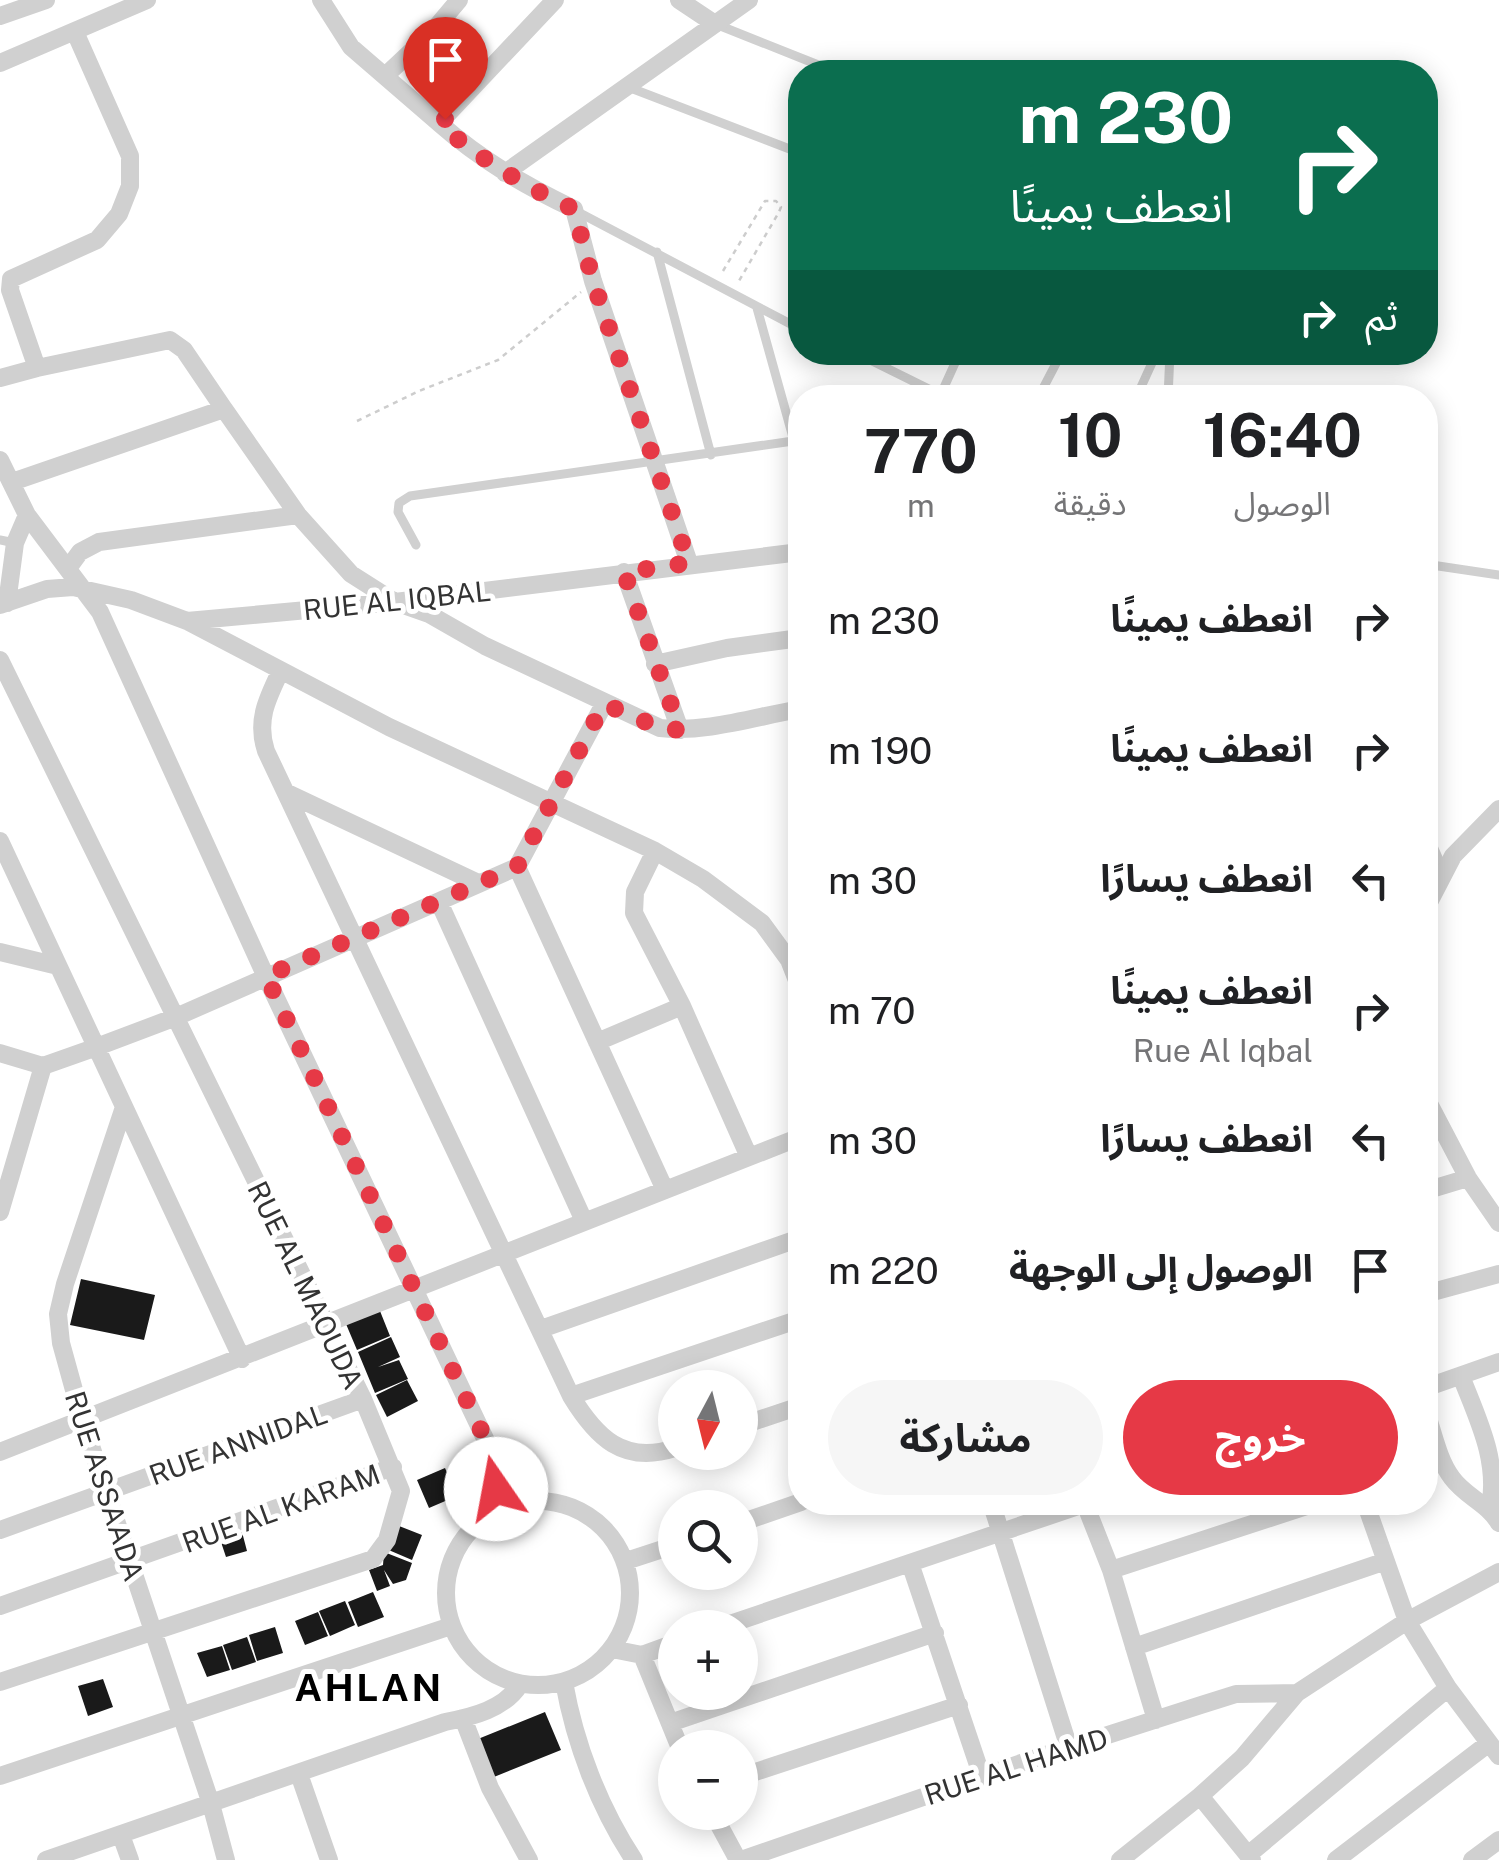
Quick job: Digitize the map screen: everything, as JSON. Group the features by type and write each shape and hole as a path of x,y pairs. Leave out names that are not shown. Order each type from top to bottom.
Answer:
{"street":[{"path":"0,16 46,0"},
{"path":"0,63 146,0"},
{"path":"320,0 351,48 439,124 504,173 574,209 593,281 689,563"},
{"path":"385,76 460,0"},
{"path":"439,124 554,0"},
{"path":"679,0 715,24"},
{"path":"504,173 749,0"},
{"path":"38,368 10,290 11,279 97,240 119,214 130,186 130,156 75,32"},
{"path":"0,378 170,340 184,350 298,515 351,574 395,602 429,614 485,646 660,728 680,730 788,711"},
{"path":"12,482 224,409"},
{"path":"0,460 27,515 69,567 105,621 266,976 498,1466 524,1501"},
{"path":"4,604 8,542 27,515"},
{"path":"69,567 80,552 99,542 298,515"},
{"name":"RUE AL IQBAL","path":"4,604 47,589 82,589 131,600 188,622 395,602 788,553"},
{"path":"624,572 680,730"},
{"path":"188,622 473,768 655,851 703,879 762,922 788,957"},
{"path":"656,664 788,640"},
{"name":"RUE AL MAOUDA","path":"0,660 363,1400 401,1491 382,1551 373,1559 0,1682"},
{"path":"280,672 262,711 261,732 266,751 571,1396 588,1425 605,1440 637,1452 658,1452"},
{"path":"0,1053 43,1066 94,1048 176,1017 517,867 604,704"},
{"path":"286,794 478,884"},
{"path":"1438,887 1444,871 1476,830 1499,809"},
{"path":"0,840 242,1358"},
{"path":"655,851 635,892 634,914 682,1006 748,1157"},
{"path":"517,867 665,1190"},
{"path":"439,902 584,1220"},
{"path":"0,952 58,966"},
{"path":"597,1042 682,1006"},
{"path":"0,1212 43,1066"},
{"name":"RUE ASSAADA","path":"123,1110 58,1314 58,1331 82,1419 211,1804 226,1860"},
{"path":"1438,1125 1499,1223"},
{"path":"0,1452 788,1142"},
{"path":"1438,1188 1468,1178"},
{"path":"542,1328 788,1242"},
{"path":"1438,1290 1499,1274"},
{"path":"571,1396 788,1323"},
{"path":"1438,1384 1499,1362"},
{"path":"1461,1376 1492,1462 1494,1515"},
{"name":"RUE ANNIDAL","path":"0,1530 363,1400"},
{"path":"758,1420 788,1410"},
{"path":"1438,1444 1450,1476 1494,1515"},
{"path":"494,1512 498,1466"},
{"name":"RUE AL KARAM","path":"0,1606 392,1467"},
{"path":"524,1501 562,1504 596,1520 614,1539 626,1561 631,1584 624,1629 612,1649 591,1669 564,1682 530,1685 498,1676 478,1664 462,1647 446,1608 448,1570 465,1536 494,1512 524,1501"},
{"path":"758,1517 788,1507"},
{"path":"996,1515 1069,1748"},
{"path":"758,1614 1052,1515"},
{"path":"1091,1515 1156,1720"},
{"path":"1111,1570 1280,1515"},
{"path":"1336,1860 1494,1750 1448,1688 1407,1621 1369,1515"},
{"path":"626,1561 658,1551"},
{"path":"1134,1647 1383,1562"},
{"path":"910,1563 982,1777"},
{"path":"1122,1859 1200,1796 1261,1738 1297,1693 1407,1621 1499,1572"},
{"path":"0,1776 451,1626"},
{"path":"670,1723 936,1633"},
{"path":"612,1649 642,1654 658,1649"},
{"path":"642,1654 673,1730"},
{"path":"564,1682 571,1720 610,1818 634,1860"},
{"path":"46,1860 463,1718 503,1702 530,1685"},
{"path":"530,1685 571,1720"},
{"path":"1200,1796 1250,1857 1448,1688"},
{"name":"RUE AL HAMD","path":"739,1860 1236,1694 1297,1693"},
{"path":"758,1771 960,1705"},
{"path":"463,1718 490,1788 529,1860"},
{"path":"299,1774 329,1860"},
{"path":"722,1830 739,1860"},
{"path":"121,1835 130,1860"},
{"path":"1472,1860 1499,1840"}],"lane":[{"path":"715,24 806,60"},
{"path":"628,87 788,149"},
{"path":"574,209 787,322"},
{"path":"657,252 710,455"},
{"path":"756,308 788,412"},
{"path":"881,365 922,385"},
{"path":"416,545 398,512 399,503 410,496 788,442"},
{"path":"1438,566 1499,575"},
{"path":"1438,857 1444,871"}],"path":[{"path":"716,286 757,210 764,201 776,201 779,212 731,294"},
{"path":"357,421 498,360 593,281"}],"building":[{"path":"81,1279 155,1295 144,1340 70,1325"},
{"path":"380,1311 390,1336 357,1350 346,1324"},
{"path":"391,1337 400,1357 378,1367 399,1360 408,1379 375,1393 358,1352"},
{"path":"407,1380 418,1401 387,1417 376,1395"},
{"path":"445,1468 457,1496 429,1508 417,1480"},
{"path":"394,1524 422,1535 412,1560 384,1548"},
{"path":"242,1532 247,1551 226,1557 220,1539"},
{"path":"384,1552 412,1563 406,1580 393,1584 384,1570 390,1586 377,1591 369,1570 383,1565"},
{"path":"373,1592 384,1617 358,1627 348,1602"},
{"path":"345,1601 355,1625 330,1636 319,1611"},
{"path":"318,1612 328,1636 305,1645 295,1621"},
{"path":"275,1627 283,1653 257,1661 249,1635"},
{"path":"247,1637 256,1662 232,1670 223,1645"},
{"path":"222,1646 230,1670 207,1677 197,1653"},
{"path":"103,1679 113,1707 88,1716 78,1686"},
{"path":"545,1712 561,1750 489,1779 473,1741"}],"district":[{"name":"AHLAN","path":"369,1687"}],"route":[{"path":"445,119 439,124 485,161 574,209 593,281 689,563 624,572 680,730 660,728 604,704 517,867 266,976 498,1466 496,1489"}]}
